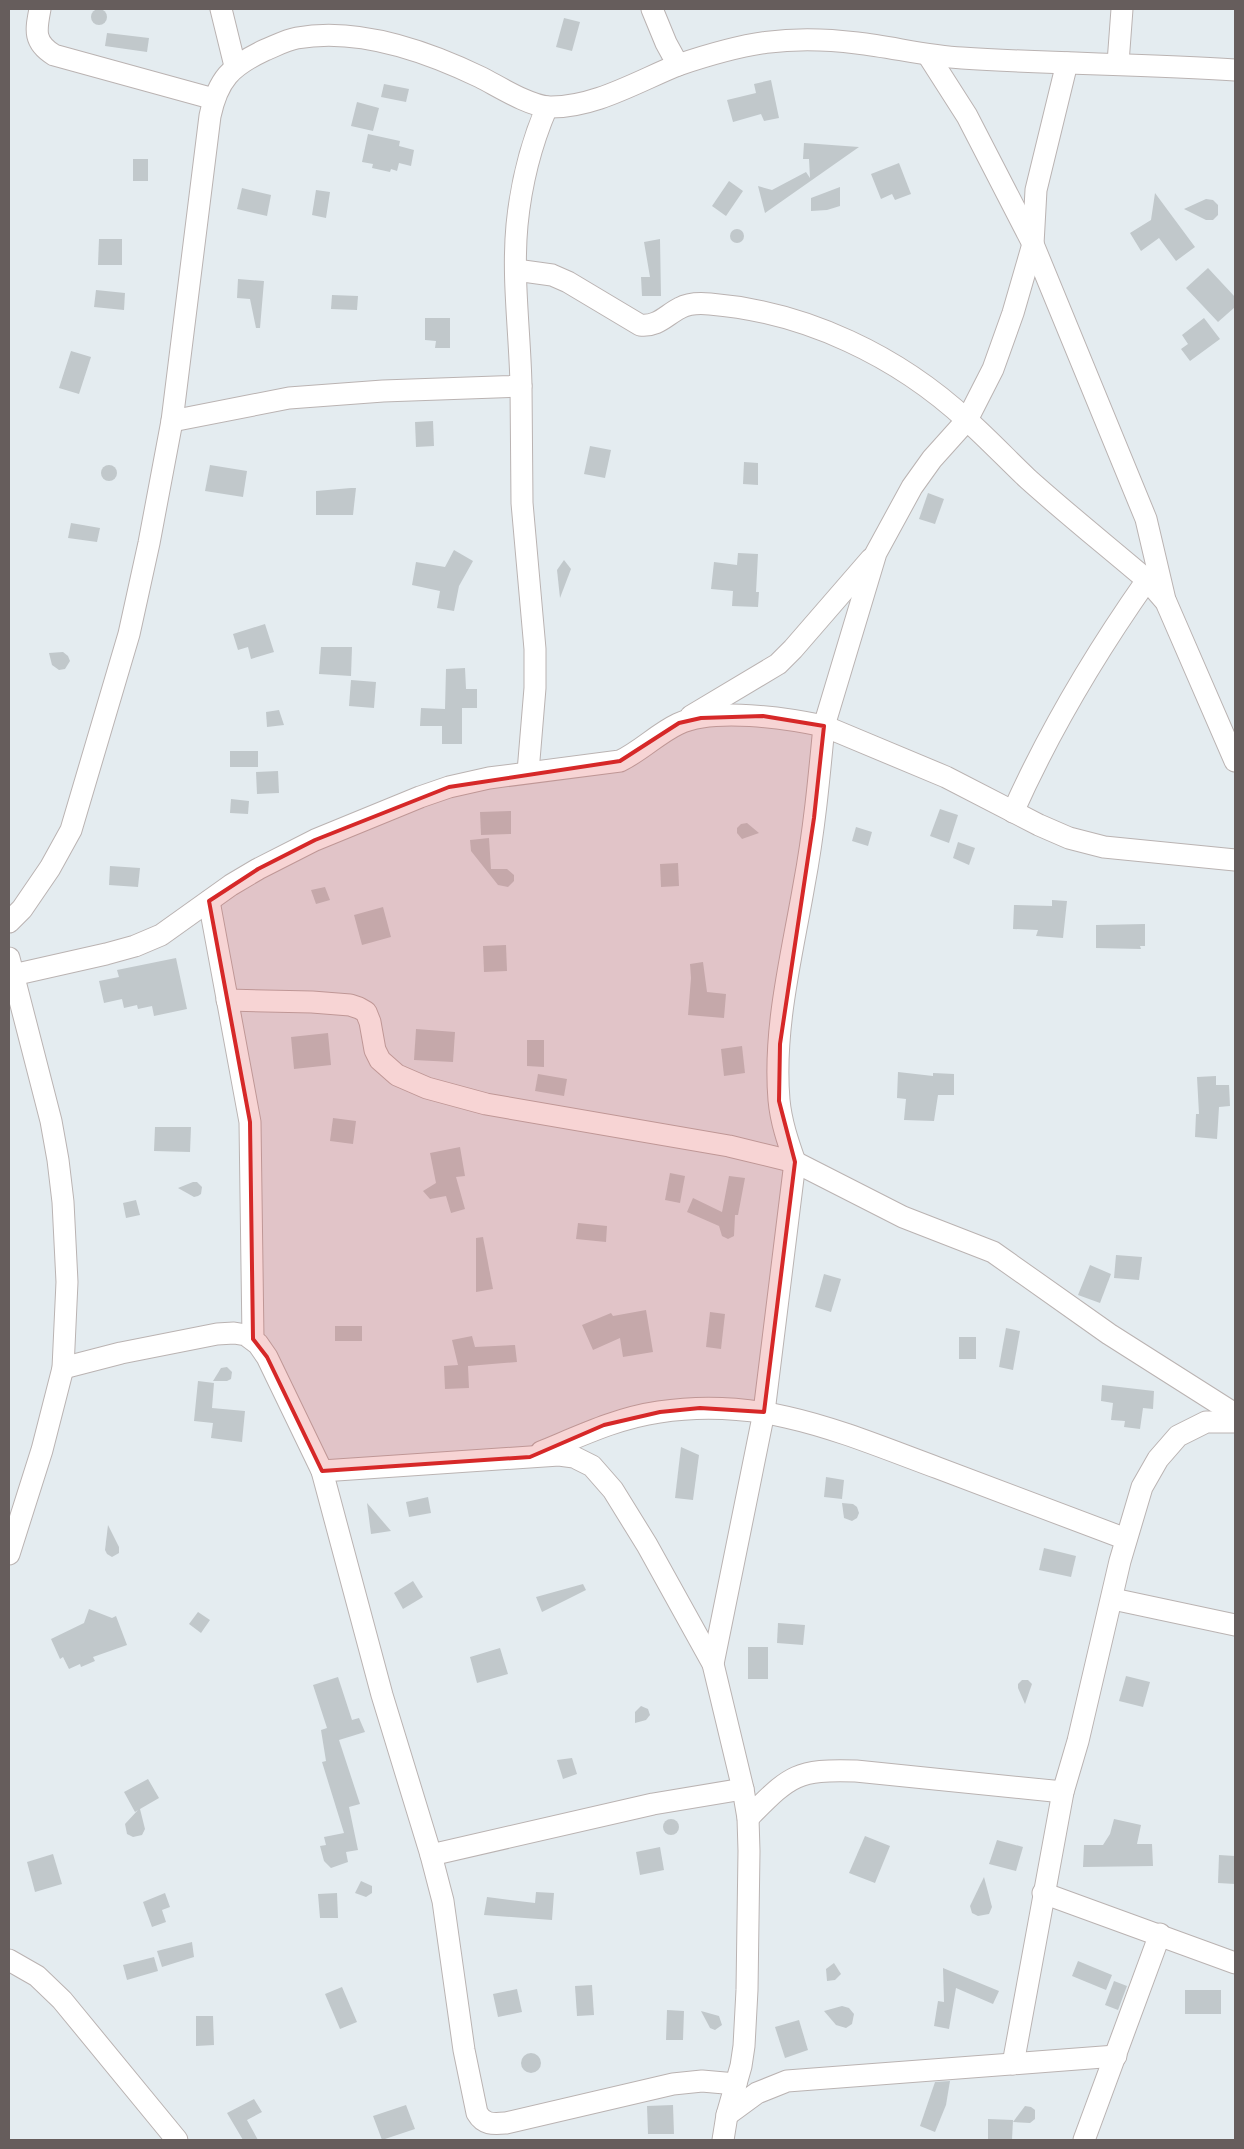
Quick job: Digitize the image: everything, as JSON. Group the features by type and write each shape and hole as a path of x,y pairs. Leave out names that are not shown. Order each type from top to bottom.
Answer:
{"street":[{"path":"40,9 37,24 38,40 42,48 54,55 214,99"},
{"path":"221,9 235,66"},
{"path":"652,9 666,43 678,65"},
{"path":"1118,63 1122,9"},
{"path":"9,922 22,909 50,868 71,830 129,634 149,543 172,421 207,139 214,99 223,79 235,66 296,38 327,36 359,38 392,45 457,66 530,102 547,107 575,105 600,97 715,52 758,42 801,39 857,43 928,55 1235,70"},
{"path":"928,55 968,116 1033,244 1146,519 1166,602 1235,761"},
{"path":"713,1664 764,1412 795,1162 783,1125 779,1101 780,1044 787,981 813,827 824,726 876,553 912,487 932,459 967,420 993,369 1014,314 1033,244 1036,190 1067,63"},
{"path":"528,772 535,688 535,649 522,503 521,386 516,270 517,225 524,178 535,136 547,107"},
{"path":"516,270 552,275 568,282 640,325 654,324 680,308 695,304 750,310 795,320 828,331 877,354 913,378 967,420 1061,509 1147,580 1166,602"},
{"path":"172,421 289,398 521,386"},
{"path":"9,1554 42,1450 63,1368 66,1247 58,1160 51,1121 11,966 135,946 176,926 231,885 290,852 382,811 449,787 528,772 600,766 620,761 778,664 876,553"},
{"path":"1013,812 1051,731 1113,628 1147,580"},
{"path":"680,723 701,718 754,716 792,719 824,726 946,777 1054,832 1087,843 1235,860"},
{"path":"209,901 250,1122 252,1154 253,1340"},
{"path":"227,1000 312,1002 350,1005 359,1008 366,1012 370,1022 375,1050 380,1060 397,1075 427,1088 486,1104 729,1146 795,1162 903,1217 993,1252 1109,1334 1235,1414"},
{"path":"63,1368 121,1353 217,1334 234,1333 253,1340 267,1356 322,1471 382,1695 431,1855 443,1901 464,2050 477,2113 481,2120 494,2124 506,2123 673,2084 702,2081 736,2084"},
{"path":"530,1457 604,1425 631,1417 700,1408 764,1412 806,1420 1126,1539"},
{"path":"1013,2064 1063,1792 1078,1741 1126,1539 1142,1486 1158,1459 1178,1436 1206,1422 1235,1422"},
{"path":"322,1471 530,1457 574,1457 592,1466 613,1490 647,1544 713,1664 743,1789 748,1818 747,1990 744,2046 727,2115 723,2140"},
{"path":"1113,1599 1235,1625"},
{"path":"748,1818 778,1788 794,1777 807,1772 827,1770 856,1771 1063,1792"},
{"path":"431,1855 510,1839 653,1804 743,1789"},
{"path":"1043,1893 1160,1934 1235,1963"},
{"path":"1084,2140 1160,1934"},
{"path":"9,1960 37,1976 62,2000 177,2140"},
{"path":"727,2115 758,2093 786,2081 1116,2056"}],"highlighted area":[{"path":"763,716 824,726 814,818 780,1044 779,1101 795,1162 764,1412 700,1408 660,1412 604,1425 530,1457 322,1471 267,1357 253,1339 250,1122 209,901 258,869 315,840 449,787 620,761 679,723 701,718"}],"building":[{"path":"99,9 105,11 107,17 105,23 99,25 93,23 91,17 93,11"},
{"path":"564,18 580,22 572,51 556,47"},
{"path":"107,33 149,38 147,52 105,46"},
{"path":"771,80 779,118 764,121 761,114 733,122 727,100 756,93 754,84"},
{"path":"384,84 409,89 406,102 381,97"},
{"path":"357,102 379,108 373,131 351,126"},
{"path":"368,134 400,141 399,146 414,150 411,166 399,163 397,171 391,169 390,172 372,168 373,164 362,162"},
{"path":"804,143 859,147 765,213 758,186 772,190 806,172 810,178 809,159 803,159"},
{"path":"133,159 148,159 148,181 133,181"},
{"path":"899,163 911,194 895,200 892,194 881,199 871,174"},
{"path":"729,181 743,191 726,216 712,206"},
{"path":"840,187 840,206 827,210 811,211 811,198"},
{"path":"242,188 271,195 267,216 237,209"},
{"path":"316,190 330,192 326,218 312,215"},
{"path":"1155,193 1195,247 1176,261 1159,238 1141,251 1130,233 1151,220"},
{"path":"1206,199 1213,200 1218,205 1218,215 1213,220 1206,220 1184,209"},
{"path":"734,229 740,229 744,236 740,243 734,243 730,239 730,233"},
{"path":"99,239 122,239 122,265 98,265"},
{"path":"660,239 661,296 642,296 641,277 650,277 644,242"},
{"path":"1208,268 1235,297 1235,307 1218,322 1186,288"},
{"path":"238,279 264,281 260,328 256,328 250,299 237,298"},
{"path":"96,290 125,293 124,310 94,307"},
{"path":"332,295 358,296 357,310 331,309"},
{"path":"425,318 450,318 450,348 435,348 436,341 425,340"},
{"path":"1204,318 1220,339 1190,361 1181,349 1188,344 1182,335"},
{"path":"71,351 91,357 79,394 59,388"},
{"path":"433,421 434,446 416,447 415,422"},
{"path":"590,446 611,450 605,478 584,474"},
{"path":"744,462 758,463 758,485 743,484"},
{"path":"106,465 112,465 117,470 115,479 106,481 101,476 101,470"},
{"path":"210,465 247,471 243,497 205,491"},
{"path":"356,488 353,515 316,515 316,491"},
{"path":"928,493 944,499 935,524 919,519"},
{"path":"71,523 100,528 97,542 68,538"},
{"path":"454,550 473,561 459,586 454,611 437,608 440,591 412,585 416,562 445,567"},
{"path":"738,553 758,554 756,592 759,592 758,607 732,606 733,591 711,589 714,562 737,565"},
{"path":"564,560 571,569 560,598 557,570"},
{"path":"265,624 274,652 251,659 248,647 238,650 233,634"},
{"path":"321,647 352,647 351,676 319,674"},
{"path":"63,652 70,661 65,669 59,670 52,665 49,653"},
{"path":"465,668 466,689 477,689 477,708 462,708 462,744 442,744 442,726 420,726 421,708 445,709 446,669"},
{"path":"351,680 376,682 374,708 349,706"},
{"path":"279,710 284,725 267,727 266,712"},
{"path":"230,751 258,751 258,767 230,767"},
{"path":"278,771 279,793 257,794 256,772"},
{"path":"231,799 249,801 248,814 230,813"},
{"path":"940,809 958,815 949,843 930,836"},
{"path":"511,811 511,834 481,835 480,812"},
{"path":"747,823 759,833 742,839 737,833 737,828 741,824"},
{"path":"856,827 872,832 868,846 852,841"},
{"path":"489,838 491,869 507,869 514,875 514,881 508,887 498,885 471,851 470,840"},
{"path":"958,842 975,848 969,865 953,858"},
{"path":"678,863 679,886 661,887 660,864"},
{"path":"110,866 140,868 138,887 109,885"},
{"path":"325,887 330,900 316,904 311,890"},
{"path":"1052,900 1067,901 1063,938 1036,936 1038,930 1013,929 1014,905 1052,906"},
{"path":"383,907 391,937 362,945 354,915"},
{"path":"1145,924 1145,946 1140,946 1141,949 1096,948 1096,925"},
{"path":"506,945 507,971 484,972 483,946"},
{"path":"176,958 187,1009 154,1016 152,1006 138,1009 137,1005 124,1008 122,999 104,1003 99,981 119,977 117,970"},
{"path":"703,962 707,992 726,994 724,1018 688,1015 691,978 690,964"},
{"path":"416,1029 455,1032 453,1062 414,1060"},
{"path":"328,1033 331,1065 294,1069 291,1037"},
{"path":"527,1040 544,1040 544,1067 527,1066"},
{"path":"742,1046 745,1073 724,1076 721,1049"},
{"path":"898,1072 933,1076 933,1073 954,1074 954,1095 938,1095 934,1121 904,1120 906,1099 897,1098"},
{"path":"538,1074 567,1079 564,1096 535,1091"},
{"path":"1216,1076 1216,1085 1229,1085 1230,1106 1219,1107 1217,1139 1195,1137 1196,1114 1199,1114 1197,1077"},
{"path":"333,1118 356,1121 353,1144 330,1141"},
{"path":"155,1127 191,1127 190,1152 154,1151"},
{"path":"460,1147 465,1176 456,1177 465,1209 451,1213 446,1196 430,1199 423,1191 436,1183 430,1153"},
{"path":"670,1173 685,1176 680,1203 665,1200"},
{"path":"729,1176 745,1178 738,1215 735,1215 734,1236 728,1239 722,1236 719,1226 687,1212 693,1198 722,1212"},
{"path":"197,1182 202,1187 201,1194 198,1196 194,1197 178,1188"},
{"path":"136,1200 140,1215 126,1218 123,1203"},
{"path":"578,1223 607,1226 606,1242 576,1239"},
{"path":"483,1237 493,1289 476,1292 476,1238"},
{"path":"1116,1255 1142,1257 1139,1280 1114,1278"},
{"path":"1090,1265 1111,1274 1100,1303 1078,1295"},
{"path":"824,1274 841,1279 831,1312 815,1307"},
{"path":"646,1310 653,1352 623,1357 620,1338 593,1350 582,1325 611,1313 613,1316"},
{"path":"710,1312 725,1314 721,1349 706,1347"},
{"path":"335,1326 362,1326 362,1341 335,1341"},
{"path":"1006,1328 1020,1331 1013,1370 999,1367"},
{"path":"472,1336 475,1347 515,1345 517,1362 468,1366 469,1388 445,1389 444,1366 458,1365 452,1340"},
{"path":"959,1337 976,1337 976,1359 959,1359"},
{"path":"227,1367 232,1372 231,1379 227,1381 213,1381 221,1368"},
{"path":"198,1381 214,1383 212,1408 245,1411 242,1442 211,1438 213,1423 194,1421"},
{"path":"1102,1385 1154,1391 1153,1409 1143,1408 1140,1429 1124,1427 1125,1421 1111,1420 1113,1403 1101,1401"},
{"path":"681,1447 699,1455 693,1500 675,1498"},
{"path":"826,1477 844,1480 842,1499 824,1497"},
{"path":"428,1497 431,1513 409,1517 406,1502"},
{"path":"367,1503 391,1531 371,1534"},
{"path":"842,1503 853,1504 857,1507 859,1513 857,1518 852,1521 844,1518"},
{"path":"108,1525 119,1547 119,1553 112,1557 105,1550"},
{"path":"1044,1548 1076,1556 1071,1577 1039,1570"},
{"path":"413,1581 423,1597 403,1609 394,1593"},
{"path":"583,1584 586,1590 542,1612 536,1597"},
{"path":"89,1609 112,1618 116,1616 127,1645 93,1657 95,1661 81,1667 80,1664 69,1669 63,1657 60,1659 51,1639 84,1623"},
{"path":"198,1612 210,1620 201,1633 189,1624"},
{"path":"778,1623 805,1625 803,1645 777,1643"},
{"path":"748,1647 768,1647 768,1679 748,1679"},
{"path":"500,1648 508,1674 477,1683 470,1657"},
{"path":"1126,1676 1150,1682 1143,1707 1119,1701"},
{"path":"338,1677 352,1720 359,1718 365,1732 339,1740 360,1804 349,1807 358,1850 346,1852 348,1862 331,1868 324,1861 320,1846 326,1845 324,1837 344,1833 322,1762 326,1761 321,1730 327,1728 313,1685"},
{"path":"1022,1680 1028,1680 1032,1684 1025,1704 1018,1688 1018,1684"},
{"path":"641,1706 648,1709 650,1715 646,1720 635,1723 635,1712"},
{"path":"572,1758 577,1774 563,1779 557,1760"},
{"path":"148,1779 159,1798 140,1809 145,1829 142,1835 133,1837 127,1834 125,1824 138,1810 135,1812 124,1792"},
{"path":"668,1819 674,1819 679,1824 677,1833 668,1835 663,1830 663,1824"},
{"path":"1114,1819 1141,1825 1137,1844 1152,1844 1153,1866 1083,1867 1084,1845 1103,1845 1110,1834"},
{"path":"865,1836 890,1846 875,1883 849,1873"},
{"path":"997,1840 1023,1847 1016,1871 989,1864"},
{"path":"660,1847 664,1870 640,1875 636,1852"},
{"path":"53,1854 62,1884 35,1892 27,1862"},
{"path":"1219,1855 1235,1856 1235,1884 1218,1883"},
{"path":"984,1877 992,1907 989,1914 978,1916 972,1913 970,1906"},
{"path":"361,1881 372,1886 372,1893 366,1897 355,1893"},
{"path":"536,1892 554,1893 552,1920 484,1915 487,1897 535,1903"},
{"path":"165,1893 170,1907 162,1910 166,1922 152,1927 143,1902"},
{"path":"337,1893 338,1918 320,1918 318,1894"},
{"path":"192,1942 194,1957 162,1967 157,1951"},
{"path":"154,1957 158,1971 127,1980 123,1965"},
{"path":"1078,1961 1112,1975 1106,1990 1072,1976"},
{"path":"834,1963 841,1974 835,1980 827,1981 826,1969"},
{"path":"943,1968 999,1991 993,2004 956,1988 949,2029 934,2026 938,2001 944,2002"},
{"path":"1114,1981 1127,1986 1118,2010 1105,2005"},
{"path":"592,1985 594,2015 577,2016 575,1986"},
{"path":"342,1987 357,2022 340,2029 325,1994"},
{"path":"517,1989 522,2012 498,2017 493,1994"},
{"path":"1185,1990 1221,1990 1221,2014 1185,2014"},
{"path":"842,2006 849,2008 854,2014 852,2024 846,2028 836,2025 824,2011"},
{"path":"667,2010 684,2011 683,2040 666,2040"},
{"path":"701,2011 719,2016 722,2025 715,2030 710,2028"},
{"path":"196,2016 213,2016 214,2045 196,2046"},
{"path":"799,2020 808,2050 785,2058 775,2027"},
{"path":"531,2053 538,2056 541,2063 538,2070 531,2073 524,2070 521,2063 524,2056"},
{"path":"950,2081 946,2105 935,2132 920,2126 935,2082"},
{"path":"254,2099 262,2112 247,2120 258,2140 243,2140 227,2113"},
{"path":"406,2105 415,2129 382,2140 373,2116"},
{"path":"673,2105 674,2134 648,2134 647,2106"},
{"path":"1025,2106 1035,2110 1035,2119 1030,2123 1013,2122"},
{"path":"988,2119 1013,2120 1012,2140 988,2140"}]}
